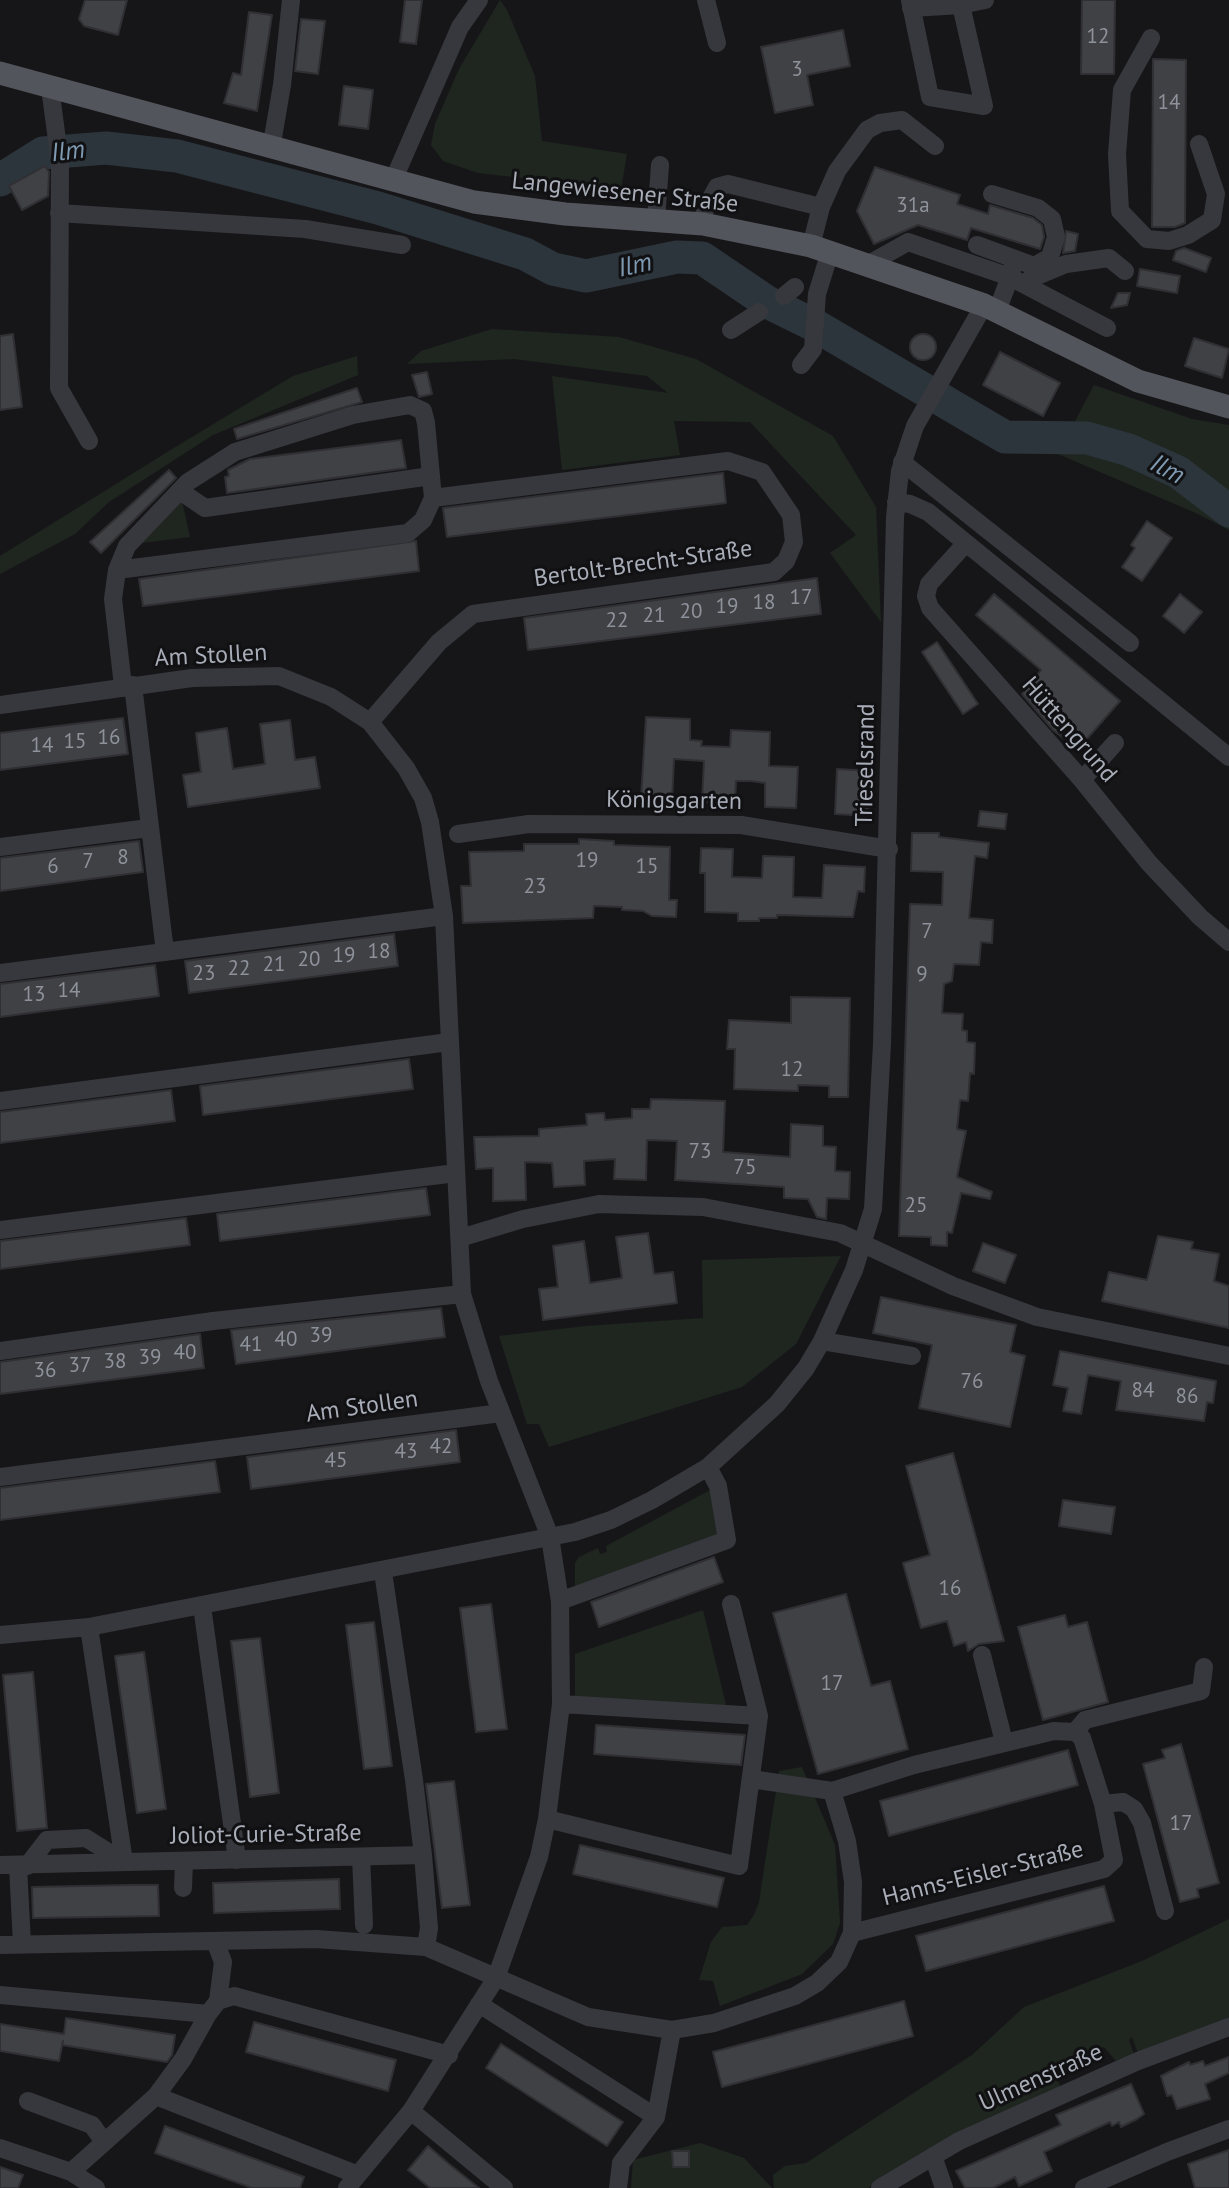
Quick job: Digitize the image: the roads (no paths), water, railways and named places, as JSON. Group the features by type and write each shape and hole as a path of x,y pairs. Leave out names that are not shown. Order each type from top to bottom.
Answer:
{"main road":[{"name":"Langewiesener Straße","path":"0,73 271,149 502,207 704,224 820,249 991,308 1138,380 1229,407"}],"street":[{"path":"271,149 282,85 291,0"},
{"path":"393,181 460,27 478,0"},
{"path":"706,0 717,43"},
{"path":"961,5 984,106 930,97 911,4 961,5 985,0"},
{"path":"1151,38 1122,90 1117,154 1121,211 1147,239 1169,241 1188,235 1212,220 1216,194 1199,144"},
{"path":"50,87 60,163 59,388 89,441"},
{"path":"801,365 813,349 821,207 837,171 867,130 880,123 902,120 935,146"},
{"path":"656,220 660,165"},
{"path":"704,224 705,209 717,187 728,184 821,207"},
{"path":"992,194 1038,208 1052,219 1056,237 1050,257 1015,273"},
{"path":"58,213 305,229 402,245"},
{"path":"867,265 908,242 1015,273 1109,258 1125,271"},
{"path":"977,245 1015,273 1107,328"},
{"name":"Trieselsrand","path":"0,1635 89,1627 383,1572 550,1537 611,1520 708,1467 739,1428 777,1404 806,1368 822,1341 864,1246 873,1209 889,849 896,502 902,462 923,412 940,383 1015,273"},
{"path":"731,330 759,312"},
{"path":"117,570 408,533 423,520 433,498 423,411 410,405 353,415 235,452 183,486 127,546 117,570 113,599 128,685 165,952"},
{"name":"Bertolt-Brecht-Straße","path":"370,722 439,642 473,614 774,572 786,561 794,542 791,515 762,472 727,461 433,498"},
{"path":"902,462 1130,643"},
{"path":"183,486 205,508 431,475"},
{"path":"896,502 910,503 928,513 1229,757"},
{"name":"Hüttengrund","path":"966,543 929,584 926,596 930,608 1082,780 1149,863 1200,917 1229,942"},
{"name":"Am Stollen","path":"0,705 192,678 278,677 331,697 370,722 406,768 423,798 433,840 444,916 462,1294 501,1413 550,1537 560,1601 561,1704 547,1819 520,1917 496,1978 411,2111 352,2181"},
{"path":"1082,780 1115,743"},
{"name":"Königsgarten","path":"458,834 529,824 741,825 889,849"},
{"path":"0,847 149,828"},
{"path":"0,973 444,916"},
{"path":"0,1101 449,1042"},
{"path":"0,1230 456,1173"},
{"path":"460,1238 523,1219 599,1204 703,1207 840,1233 953,1286 1037,1317 1229,1356"},
{"path":"0,1351 213,1321 462,1294"},
{"path":"822,1341 912,1356"},
{"name":"Am Stollen","path":"0,1477 229,1450 501,1413"},
{"path":"560,1601 727,1540 718,1486 708,1467"},
{"path":"383,1572 423,1855 429,1928 426,1947"},
{"path":"547,1819 739,1866 759,1716 731,1604"},
{"path":"202,1606 237,1860"},
{"path":"89,1627 124,1862"},
{"path":"982,1656 1004,1742"},
{"path":"751,1779 832,1791 1004,1742 1054,1731 1076,1732 1085,1720 1202,1691 1204,1667"},
{"path":"561,1704 759,1716"},
{"name":"Hanns-Eisler-Straße","path":"852,1933 1104,1869 1114,1860 1102,1804 1082,1738 1076,1732"},
{"name":"Hanns-Eisler-Straße","path":"496,1978 588,2017 672,2030 714,2023 795,1996 817,1983 839,1962 852,1933 853,1882 847,1841 832,1791"},
{"path":"1102,1804 1123,1802 1134,1809 1142,1823 1166,1911"},
{"path":"22,1944 15,1866 47,1840 86,1838 124,1862"},
{"name":"Joliot-Curie-Straße","path":"15,1866 423,1855"},
{"path":"361,1857 364,1925"},
{"path":"183,1888 184,1861"},
{"path":"0,1945 316,1939 426,1947 496,1978"},
{"path":"71,2172 156,2096 183,2059 213,2008 223,1962 215,1941"},
{"path":"0,1995 213,2008 234,1996 245,1997 449,2055"},
{"path":"479,2004 656,2117"},
{"name":"Ulmenstraße","path":"880,2188 959,2141 1138,2061 1229,2027"},
{"path":"618,2188 621,2163 656,2117 672,2030"},
{"path":"156,2096 352,2181"},
{"path":"28,2101 92,2125 104,2142"},
{"path":"411,2111 504,2188"},
{"path":"1084,2188 1229,2129"},
{"path":"0,2148 71,2172 96,2188"},
{"path":"933,2156 944,2188"}],"waterway":[{"name":"Ilm","path":"0,180 43,153 106,148 177,156 378,208 525,254 553,269 586,276 677,257 702,258 767,302 816,326 1005,437 1087,438 1129,450 1178,472 1229,511"}]}
